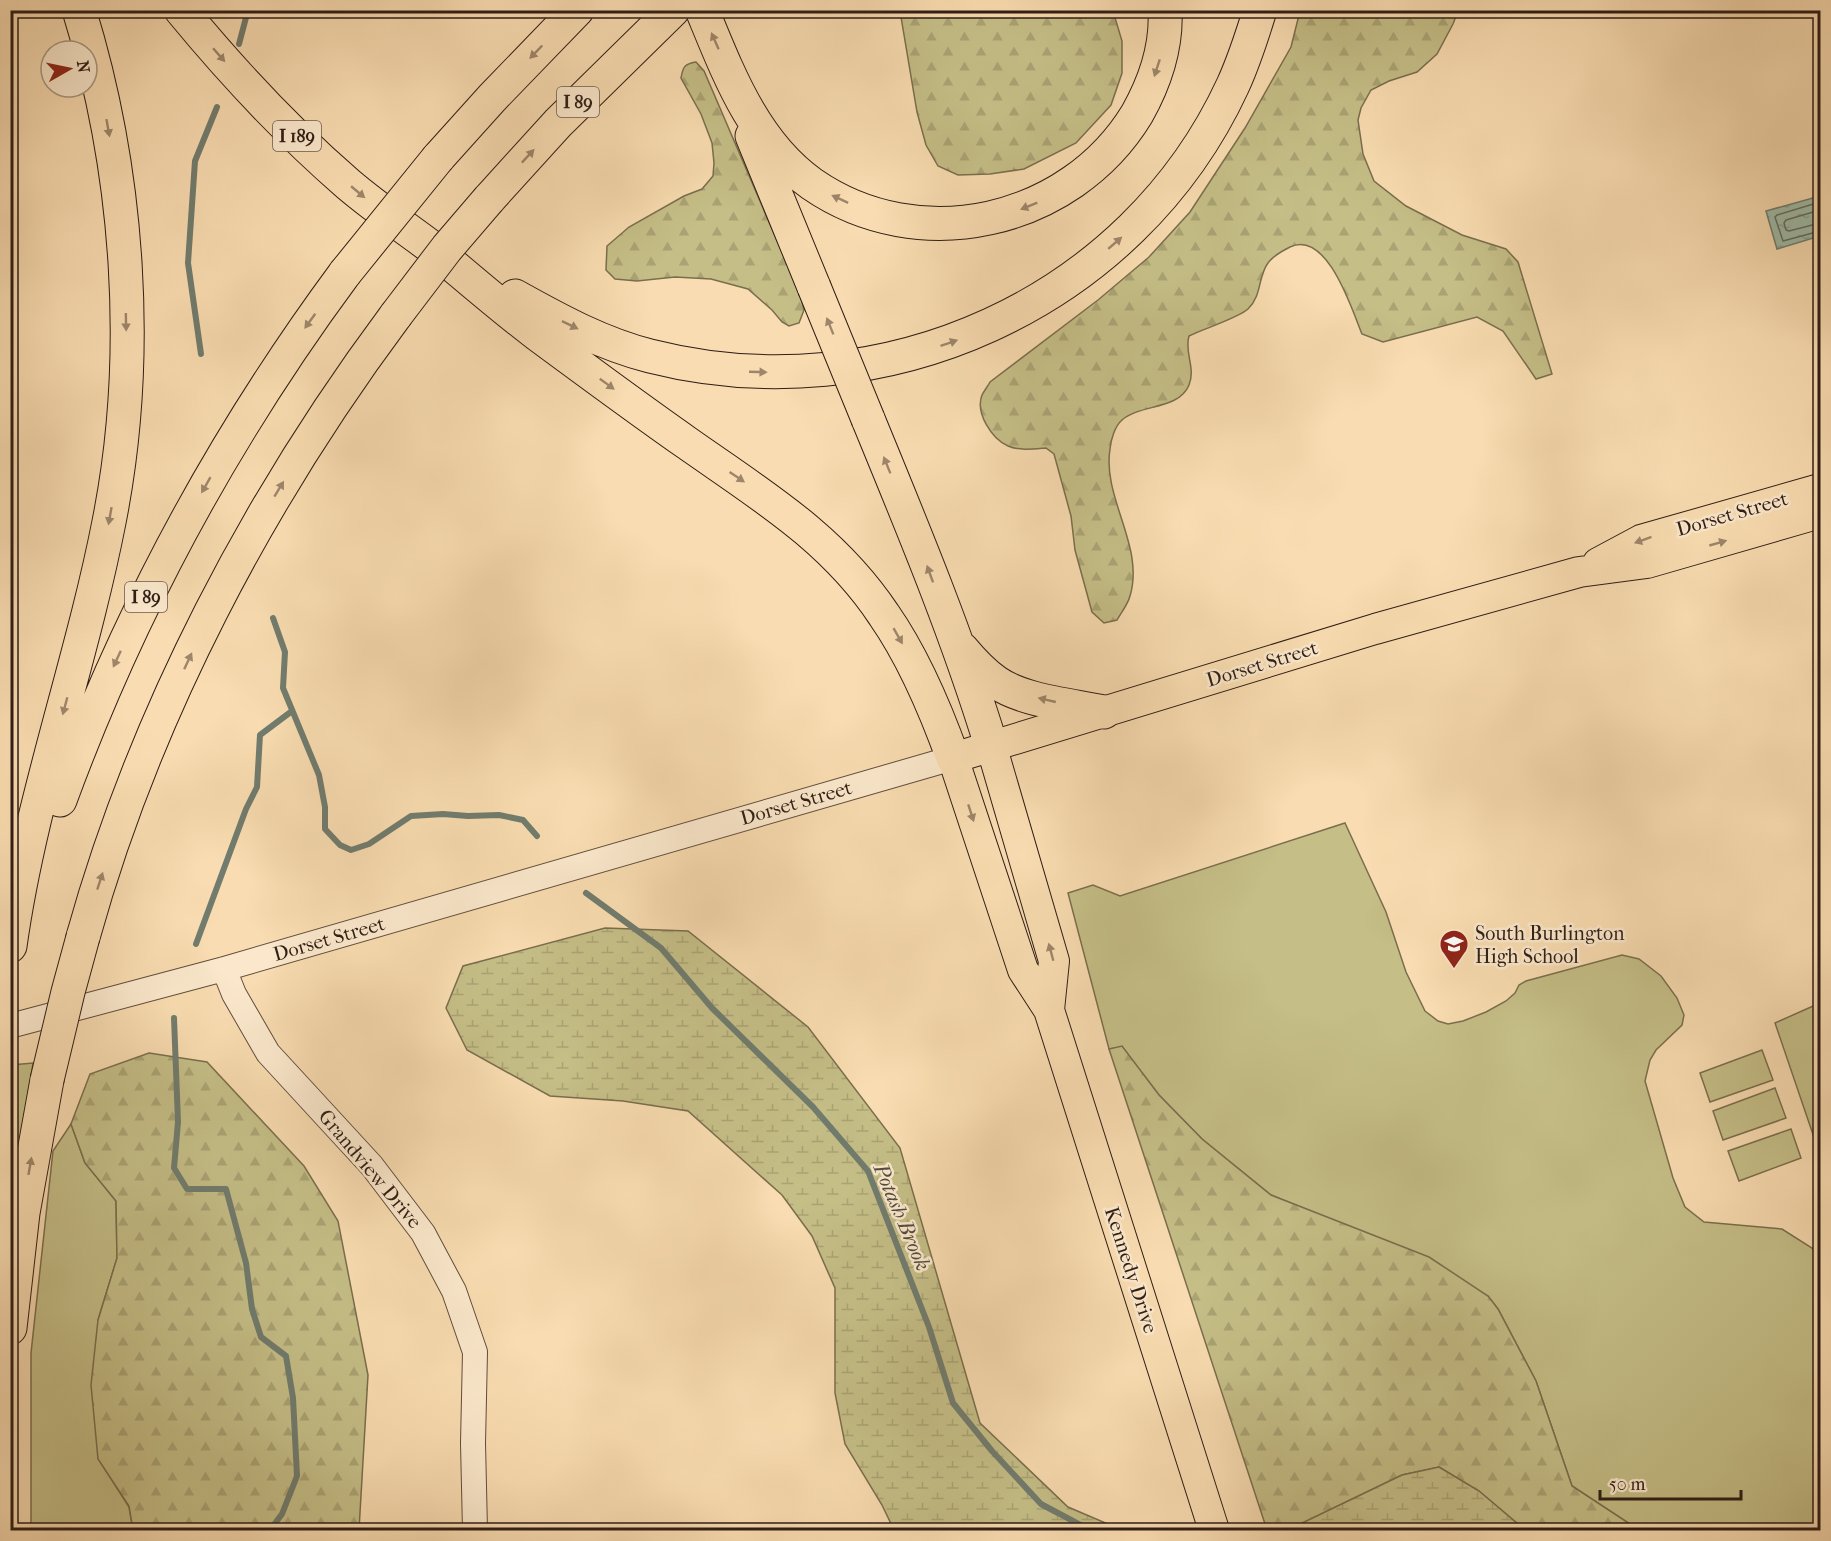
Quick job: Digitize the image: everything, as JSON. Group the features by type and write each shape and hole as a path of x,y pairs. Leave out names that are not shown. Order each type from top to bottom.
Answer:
{"highway":[{"path":"10,946 29,841 79,655 103,552 123,428 126,324 120,214 104,107 79,10"},
{"name":"I 189","path":"181,10 248,88 313,152 373,205 428,245"},
{"name":"I 89","path":"10,952 38,862 104,687 157,576 238,431 306,326 345,273 438,158 577,10"},
{"name":"I 89","path":"10,1328 23,1213 47,1080 83,937 117,831 167,705 210,615 268,507 309,439 396,315 447,248 558,123 673,10"},
{"path":"702,10 729,72 762,160 951,629 991,745"},
{"path":"729,72 749,112 775,150 799,174 821,189 861,209 897,218 932,223 966,223 1033,206 1081,177 1108,151 1132,121 1151,87 1162,52 1165,10"},
{"path":"428,245 572,327 625,348 671,361 736,371 799,373 864,365 909,356 952,342 1020,311 1078,273 1126,233 1172,183 1219,113 1246,56 1260,10"},
{"path":"428,245 536,333 688,444 765,496 829,548 864,588 892,627 926,691 953,758"},
{"path":"951,629 969,658 997,683 1018,693 1104,712"}],"main road":[{"name":"Dorset Street","path":"1579,572 1641,540 1821,489"},
{"name":"Dorset Street","path":"953,758 1375,629 1579,572 1647,563 1821,513"},
{"name":"Kennedy Drive","path":"991,745 1054,962 1048,1010"},
{"name":"Kennedy Drive","path":"953,758 1023,970 1048,1010 1214,1530"}],"street":[{"name":"Dorset Street","path":"10,1026 224,969 953,758"},
{"name":"Grandview Drive","path":"224,969 234,994 268,1053 372,1166 423,1233 454,1291 475,1352 473,1435 475,1530"}],"green space":[{"path":"900,11 1113,11 1122,41 1122,73 1111,105 1076,143 1024,169 990,174 958,175 938,166 926,145 917,112"},
{"path":"1300,11 1458,11 1437,54 1417,72 1389,81 1371,90 1361,108 1358,120 1363,154 1374,181 1406,206 1462,235 1506,249 1518,262 1552,374 1536,379 1503,331 1477,317 1383,342 1362,334 1345,291 1326,260 1315,250 1303,245 1284,250 1268,263 1256,298 1248,309 1229,320 1189,336 1191,379 1184,393 1168,403 1130,415 1122,420 1115,429 1109,467 1112,486 1128,540 1133,577 1129,599 1117,620 1104,623 1092,612 1075,550 1071,516 1054,454 1046,448 1017,449 1002,443 986,425 981,410 982,395 990,382 1098,300 1149,257 1190,212 1245,128 1291,47"},
{"path":"696,62 704,71 800,294 804,310 799,323 789,326 782,322 748,289 711,279 675,277 637,281 615,279 606,270 607,246 629,227 684,196 702,189 713,176 712,143 701,114 681,78 685,67"},
{"path":"1345,823 1386,912 1406,972 1425,1011 1438,1021 1448,1024 1463,1021 1506,1001 1515,993 1519,985 1526,981 1622,955 1639,959 1661,976 1677,998 1684,1015 1682,1025 1656,1050 1650,1060 1645,1081 1673,1178 1685,1207 1704,1222 1782,1229 1812,1248 1820,1259 1820,1530 1639,1530 1572,1486 1536,1381 1498,1309 1488,1296 1334,1221 1271,1195 1202,1139 1159,1095 1122,1047 1109,1049 1068,893 1093,885 1120,896"},
{"path":"605,928 688,931 808,1027 900,1148 980,1423 1068,1507 1122,1530 894,1530 882,1505 845,1444 835,1393 835,1288 812,1236 782,1195 688,1111 623,1101 550,1096 467,1050 446,1008 463,966"},
{"path":"1820,1003 1820,1155 1775,1023"},
{"path":"1122,1046 1159,1095 1202,1139 1271,1195 1429,1257 1488,1296 1498,1309 1536,1381 1572,1486 1639,1530 1525,1530 1479,1491 1439,1467 1402,1475 1292,1528 1267,1530 1109,1049"},
{"path":"1762,1050 1773,1080 1710,1102 1700,1073"},
{"path":"149,1053 207,1062 304,1166 338,1221 368,1375 359,1530 133,1530 129,1506 98,1459 91,1385 98,1320 117,1258 116,1201 85,1163 71,1124 90,1074"},
{"path":"33,1063 11,1204 11,1065"},
{"path":"1775,1088 1786,1118 1723,1140 1713,1111"},
{"path":"71,1124 85,1163 116,1201 117,1258 98,1320 98,1458 129,1507 133,1530 31,1530 31,1353 53,1151"},
{"path":"1791,1129 1801,1158 1739,1181 1728,1151"},
{"path":"1439,1467 1479,1491 1525,1530 1275,1530 1292,1528 1402,1475"}],"water":[{"path":"1820,196 1820,236 1777,249 1766,211"}],"waterway":[{"name":"Potash Brook","path":"239,44 248,10"},
{"name":"Potash Brook","path":"201,354 188,263 195,161 217,107"},
{"name":"Potash Brook","path":"273,618 285,652 283,688 319,775 325,807 325,829 340,845 351,850 369,844 411,816 443,814 499,815 523,820 537,836"},
{"path":"196,944 246,809 257,787 260,735 292,711"},
{"name":"Potash Brook","path":"586,893 661,948 712,1008 813,1107 868,1171 929,1327 953,1403 992,1451 1041,1504 1090,1530"},
{"path":"174,1018 178,1122 174,1168 187,1189 226,1189 246,1263 252,1309 261,1337 286,1356 293,1398 297,1476 282,1514 270,1530"}],"place":[{"name":"South Burlington High School","path":"1454,970"}]}
